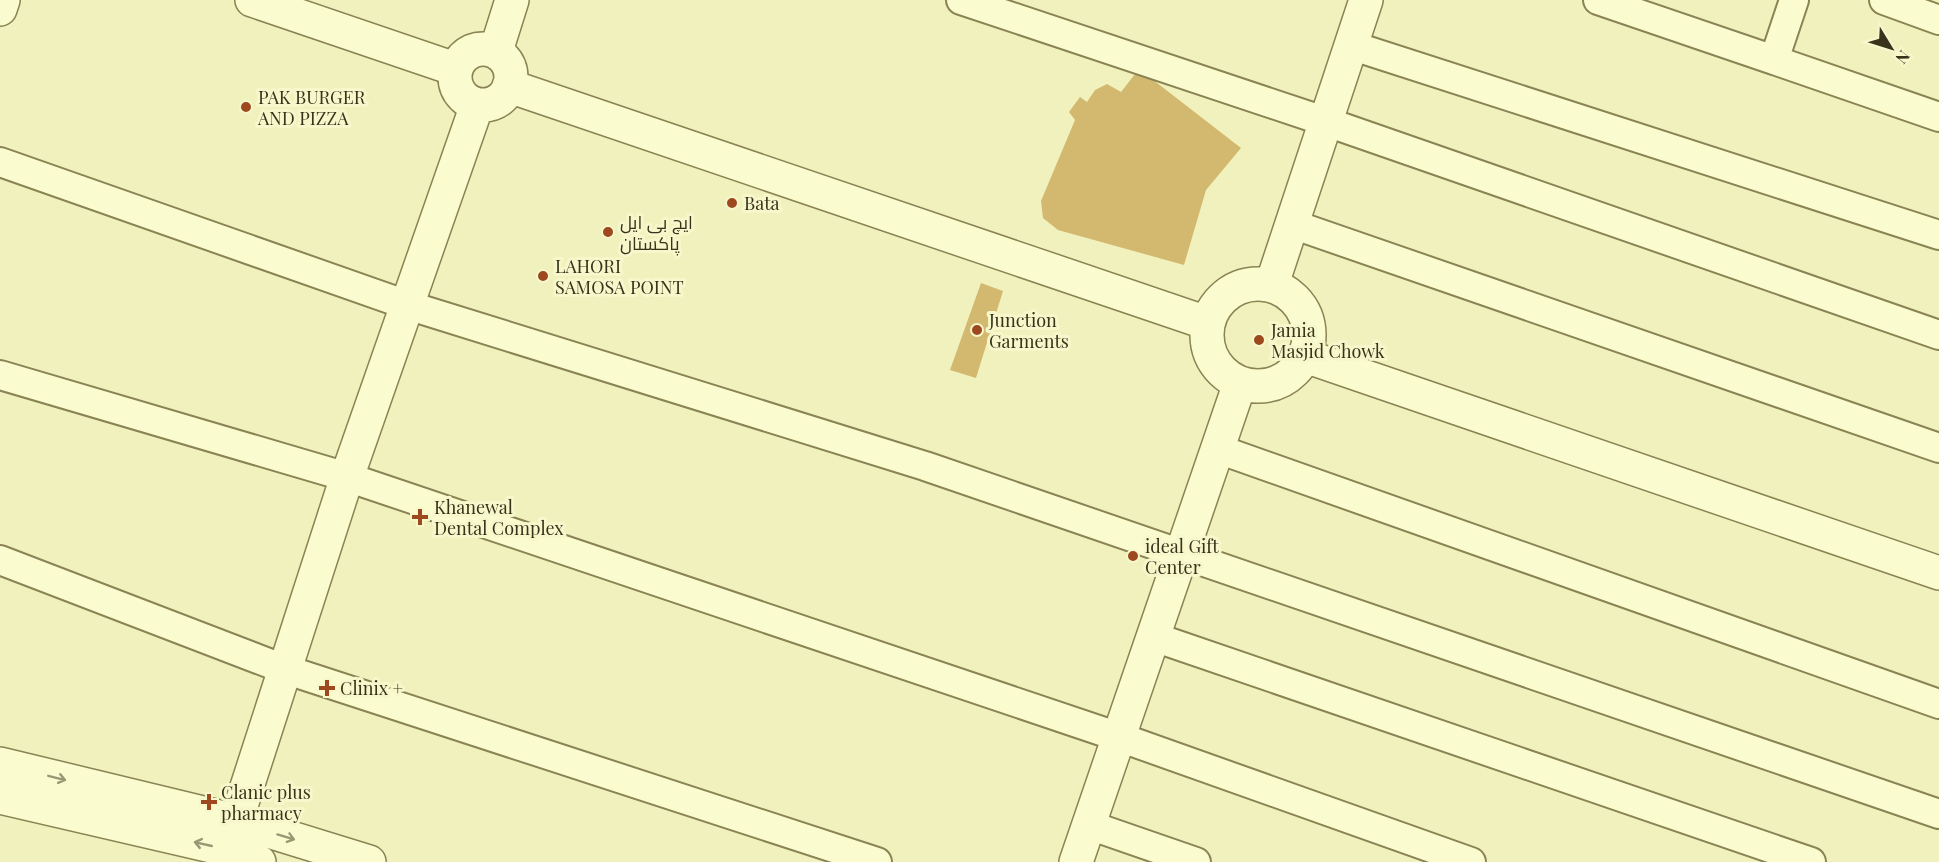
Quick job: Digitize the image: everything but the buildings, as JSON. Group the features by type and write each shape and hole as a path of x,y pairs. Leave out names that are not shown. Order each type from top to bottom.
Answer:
{"street":[{"path":"0,9 3,0"},
{"path":"252,0 455,69"},
{"path":"496,51 512,0"},
{"path":"961,0 1324,121 1939,335"},
{"path":"1272,285 1324,121 1366,0"},
{"path":"1598,0 1939,117"},
{"path":"1774,60 1794,0"},
{"path":"1884,0 1939,20"},
{"path":"1350,45 1939,235"},
{"path":"479,49 496,51 510,70 509,87 500,99 492,103 477,105 461,96 454,79 455,69 471,51 479,49"},
{"path":"509,87 1207,323"},
{"path":"236,821 347,477 477,105"},
{"path":"0,162 407,305 925,466 1939,814"},
{"path":"1292,224 1939,448"},
{"path":"1255,283 1272,285 1288,292 1300,305 1308,321 1309,339 1305,356 1295,371 1281,381 1265,386 1240,383 1220,370 1210,356 1206,340 1207,323 1213,308 1224,295 1238,286 1255,283"},
{"path":"1305,356 1939,573"},
{"path":"0,375 347,477 1119,737 1471,862"},
{"path":"1076,862 1240,383"},
{"path":"1218,449 1939,704"},
{"path":"0,560 284,669 877,862"},
{"path":"1154,637 1811,862"},
{"path":"0,764 236,821 369,862"},
{"path":"0,797 220,848 259,862"},
{"path":"1089,825 1196,862"}],"place":[{"name":"PAK BURGER AND PIZZA","path":"246,107"},
{"name":"Bata","path":"732,203"},
{"name":"ایچ بی ایل پاکستان","path":"608,232"},
{"name":"LAHORI SAMOSA POINT","path":"543,276"},
{"name":"Junction Garments","path":"977,330"},
{"name":"Jamia Masjid Chowk","path":"1259,340"},
{"name":"Khanewal Dental Complex","path":"420,517"},
{"name":"ideal Gift Center","path":"1133,556"},
{"name":"Clinix +","path":"327,688"},
{"name":"Clanic plus pharmacy","path":"209,802"}]}
